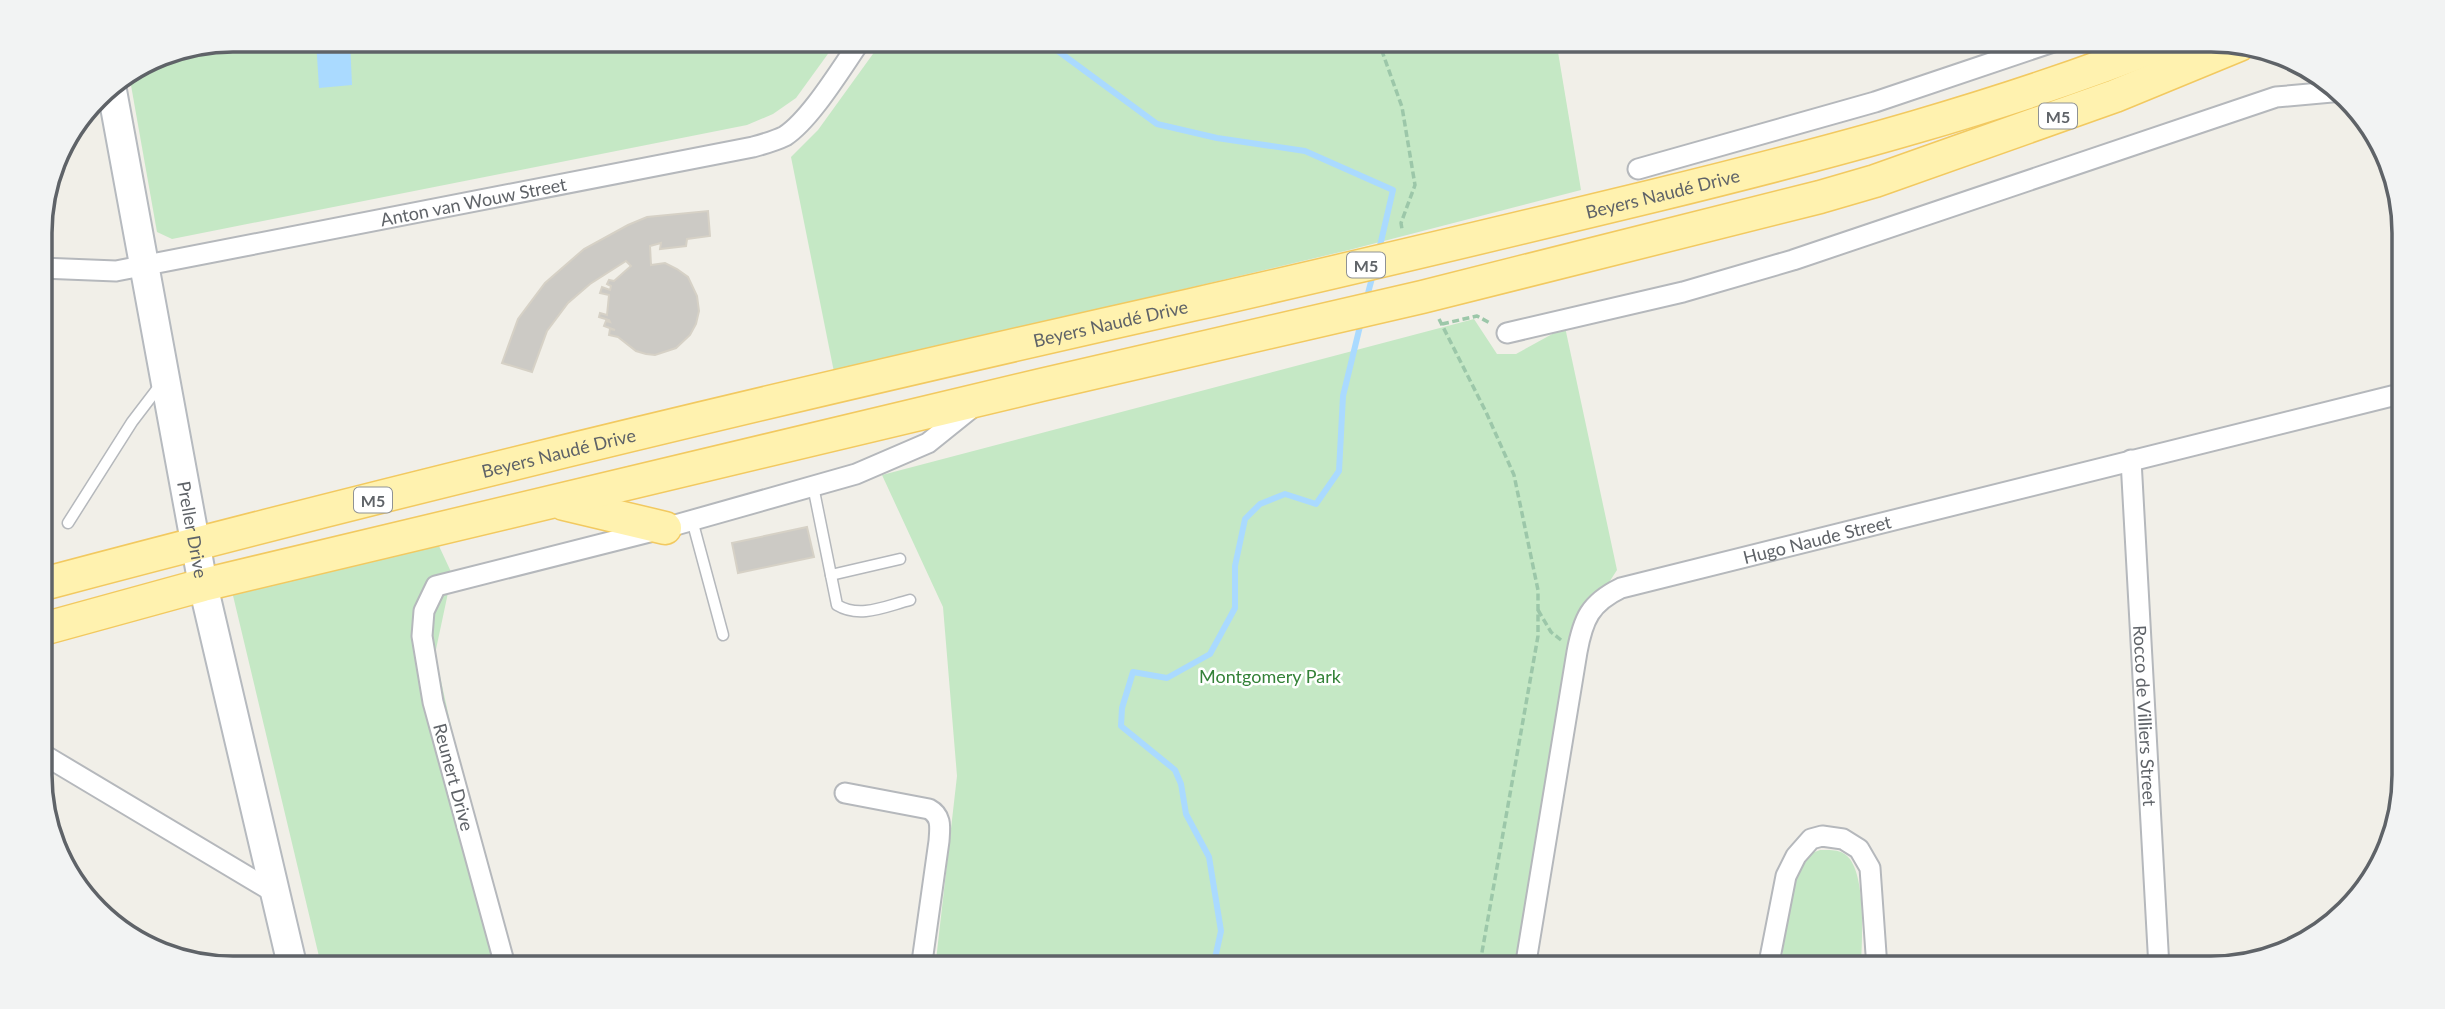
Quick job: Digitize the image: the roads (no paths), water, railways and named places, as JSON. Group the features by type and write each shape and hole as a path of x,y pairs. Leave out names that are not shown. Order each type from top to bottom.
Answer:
{"main road":[{"name":"Beyers Naudé Drive","path":"52,581 673,426 1011,345 1407,256 1813,156 1917,127 2142,52"},
{"name":"M5","path":"52,626 203,585 1422,297 1755,214 1875,181 2115,96 2220,53"},
{"name":"Preller Drive","path":"113,98 203,585 290,956"},
{"path":"831,389 842,433"},
{"path":"673,426 684,471"},
{"path":"556,502 679,524"}],"street":[{"name":"Anton van Wouw Street","path":"53,268 116,271 145,266 772,141 784,136 808,114 852,52"},
{"name":"Beyers Naudé Drive","path":"1638,169 1875,102 2023,52"},
{"path":"1507,333 1683,292 1793,260 2276,97 2325,93"},
{"name":"Hugo Naude Street","path":"1527,956 1577,652 1584,622 1602,597 1621,588 2392,396"},
{"path":"679,524 856,474 928,443 979,401"},
{"name":"Rocco de Villiers Street","path":"2131,460 2158,956"},
{"name":"Reunert Drive","path":"502,956 433,702 422,636 424,611 436,586 679,524"},
{"path":"52,760 275,893"},
{"path":"845,793 929,809 937,813 940,820 935,879 923,956"},
{"path":"1770,956 1786,876 1796,856 1811,839 1822,836 1843,839 1859,849 1870,868 1876,956"}],"lane":[{"path":"68,523 132,422 165,378"},
{"path":"813,486 837,606 859,613 910,600"},
{"path":"679,524 723,635"},
{"path":"831,575 900,559"}],"water":[{"path":"317,52 351,52 352,85 319,88"}],"waterway":[{"path":"1059,52 1157,124 1217,138 1305,151 1393,190 1379,250"},
{"path":"1366,301 1373,274"},
{"path":"1216,956 1221,931 1209,857 1186,814 1181,784 1175,770 1121,726 1122,708 1133,672 1167,678 1210,654 1235,608 1235,566 1245,519 1260,504 1285,494 1316,504 1339,471 1343,396 1361,322"}],"park label":[{"name":"Montgomery Park","path":"1270,676"}]}
